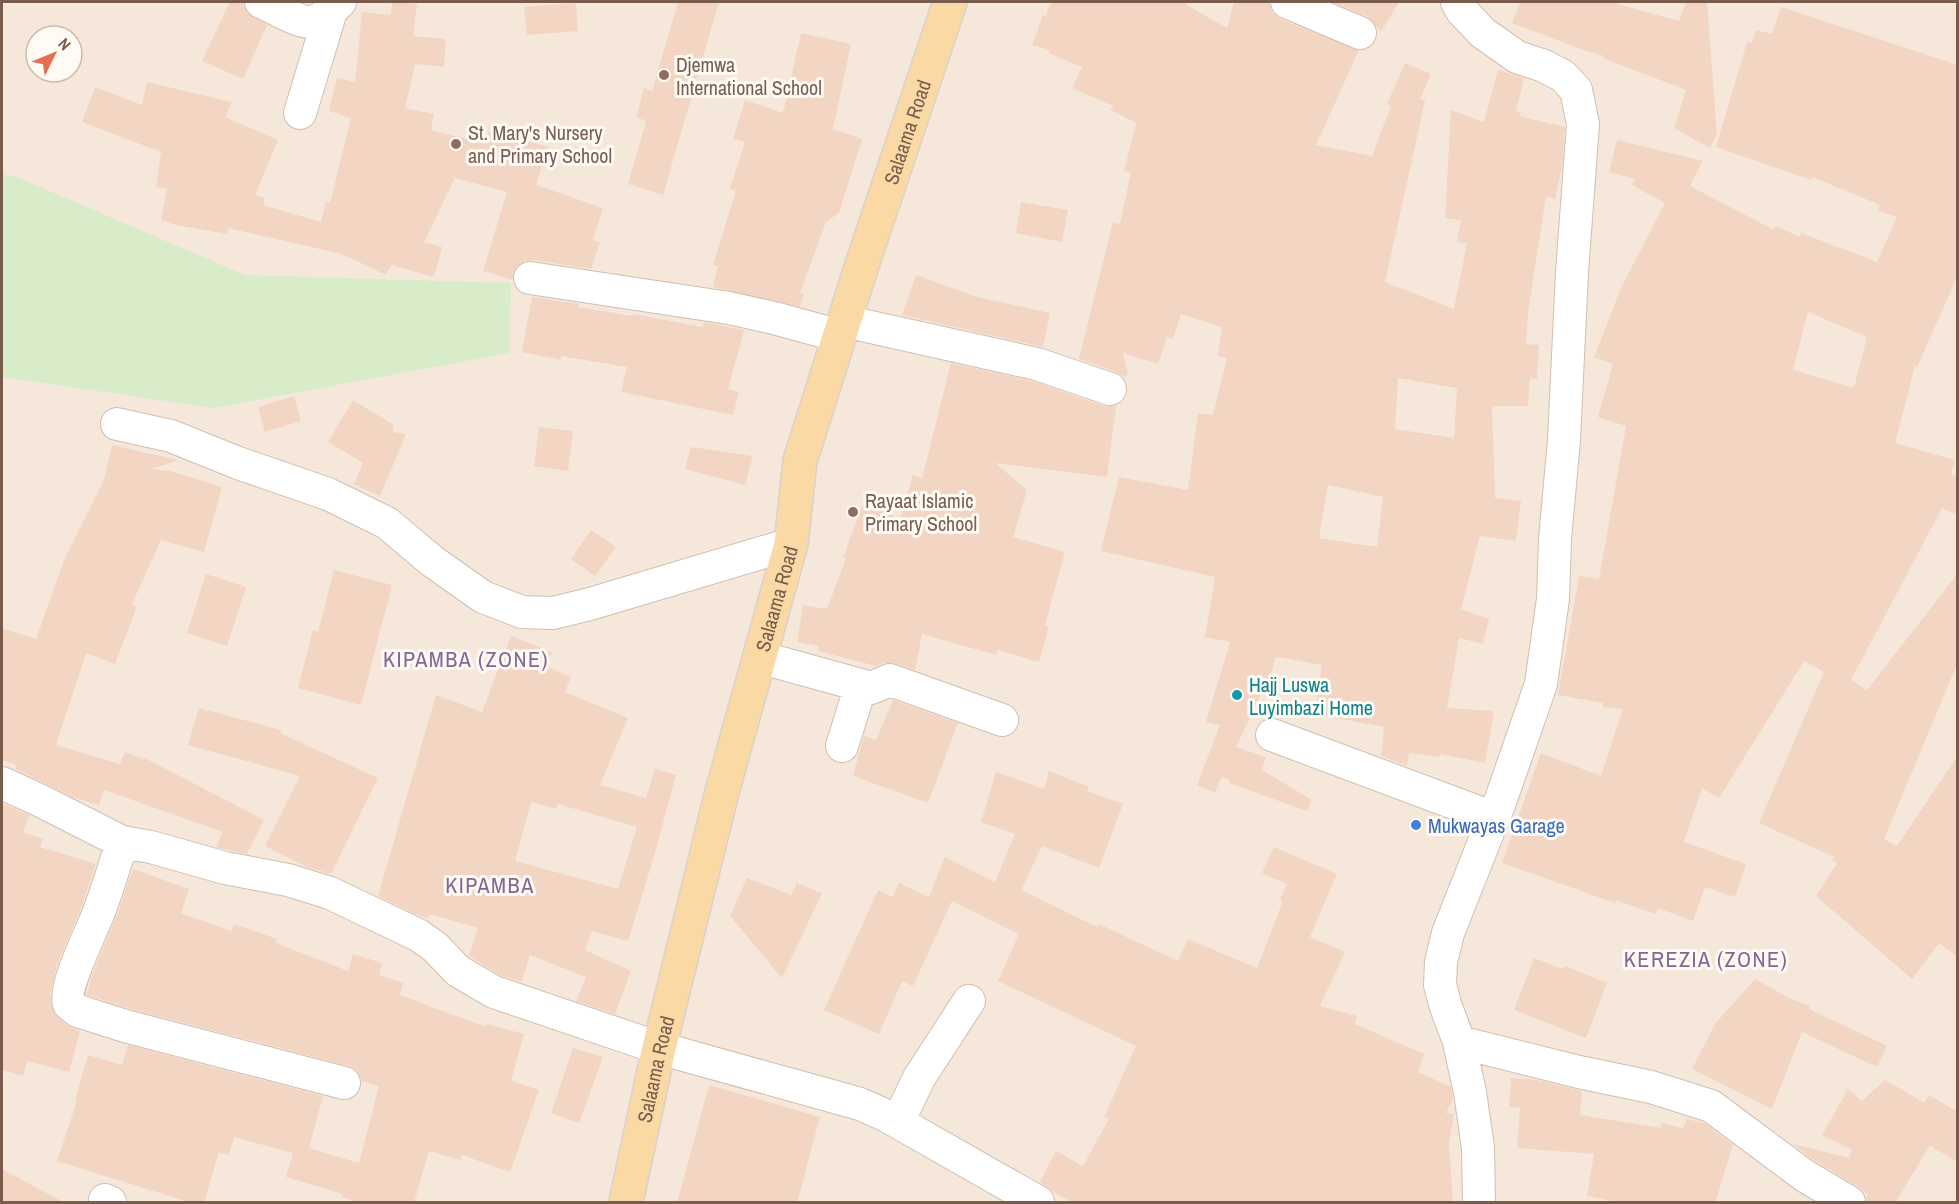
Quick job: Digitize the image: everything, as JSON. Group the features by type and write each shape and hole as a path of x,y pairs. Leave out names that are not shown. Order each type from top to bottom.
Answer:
{"main road":[{"name":"Salaama Road","path":"626,1203 660,1048 722,792 791,544 800,461 950,2"}],"street":[{"path":"261,2 310,22 320,18 336,6"},
{"path":"1287,2 1360,33"},
{"path":"1457,2 1462,11 1483,33 1516,57 1544,66 1563,76 1576,90 1583,124 1553,599 1540,684 1523,740 1448,933 1441,962 1440,985 1459,1042 1470,1092 1478,1148 1479,1203"},
{"path":"300,113 336,6"},
{"path":"530,278 729,308 1037,364 1110,389"},
{"path":"117,424 171,436 238,463 328,494 387,523 432,561 483,597 522,612 553,613 590,604 791,544"},
{"path":"759,657 871,688 890,680 1002,720"},
{"path":"842,746 861,685"},
{"path":"1272,735 1494,818"},
{"path":"2,783 122,842 151,847 225,868 288,880 330,893 418,934 435,947 458,971 494,992 660,1048 860,1104 898,1122 1038,1203"},
{"path":"122,842 99,912 69,986 67,1000 69,1004 78,1011 125,1026 344,1083"},
{"path":"898,1122 919,1078 969,1001"},
{"path":"1459,1042 1579,1072 1651,1087 1711,1106 1805,1176 1849,1203"}],"shaded area":[{"path":"2,2 1957,2 1957,1202 2,1202"}],"green space":[{"path":"2,174 19,178 245,275 511,283 509,353 214,408 2,377"}],"building":[{"path":"230,2 243,2 247,13 267,25 243,79 202,61"},
{"path":"392,2 417,4 413,36 446,39 444,67 415,64 405,108 434,114 431,130 485,144 490,128 548,147 536,185 603,208 593,240 600,243 591,269 533,260 524,261 516,267 513,280 483,271 507,192 455,178 424,242 442,247 434,277 391,265 386,275 342,254 228,228 227,234 176,225 161,220 167,188 156,187 161,152 82,122 95,87 142,105 147,82 232,102 225,117 278,140 255,195 265,198 263,205 321,222 326,202 330,203 351,118 329,111 337,78 355,82 362,12 391,15"},
{"path":"678,2 719,2 663,195 628,184 646,121 636,117 644,88 652,91"},
{"path":"1051,2 1182,2 1227,28 1234,2 1269,2 1272,12 1280,19 1359,50 1316,145 1372,156 1391,106 1387,104 1405,63 1431,74 1420,99 1425,101 1385,282 1454,309 1467,243 1457,242 1461,220 1445,218 1451,110 1484,122 1498,70 1524,78 1516,111 1521,112 1519,116 1565,127 1562,168 1555,199 1546,196 1528,313 1526,344 1539,345 1537,379 1530,378 1528,406 1492,406 1495,498 1521,501 1516,541 1480,536 1461,609 1489,619 1483,644 1459,638 1447,708 1494,711 1485,763 1440,754 1440,757 1409,753 1407,766 1381,756 1384,727 1315,714 1322,665 1278,657 1275,658 1273,668 1236,747 1266,757 1262,770 1312,800 1307,811 1229,783 1230,780 1222,777 1215,793 1197,785 1220,725 1206,722 1230,642 1205,637 1215,577 1101,551 1119,477 1188,490 1198,413 1213,415 1227,358 1218,356 1222,327 1181,314 1173,339 1167,337 1158,364 1123,353 1128,375 1122,376 1079,359 1113,222 1120,224 1131,172 1124,171 1136,123 1111,110 1113,106 1072,88 1082,67 1048,53 1050,50 1032,45 1043,15 1046,16","holes":["1398,378 1457,388 1454,438 1395,429","1328,485 1383,497 1377,547 1319,538"]},
{"path":"1332,2 1399,2 1381,32 1368,17"},
{"path":"1521,2 1611,2 1679,21 1686,2 1707,2 1717,134 1710,148 1674,128 1686,90 1603,58 1604,56 1512,23"},
{"path":"576,3 578,31 527,35 524,7"},
{"path":"1781,7 1958,65 1958,275 1917,367 1915,366 1895,443 1955,460 1951,474 1958,477 1958,515 1942,508 1851,680 1867,690 1958,573 1958,662 1884,839 1897,846 1958,755 1958,957 1939,943 1912,979 1816,896 1837,863 1832,860 1834,857 1759,823 1824,672 1804,661 1719,798 1702,788 1684,841 1746,864 1735,897 1705,887 1693,921 1658,908 1655,914 1616,900 1615,903 1502,863 1541,753 1601,776 1623,709 1603,707 1603,703 1558,695 1579,576 1599,579 1626,426 1598,417 1613,364 1594,357 1621,288 1665,203 1632,185 1635,179 1609,172 1617,140 1703,161 1690,186 1774,230 1776,226 1800,237 1801,233 1877,262 1897,217 1878,211 1880,205 1812,177 1811,180 1716,147 1747,42 1752,43 1756,30 1772,34","holes":["1808,312 1867,337 1854,388 1793,370"]},
{"path":"801,33 851,44 833,129 862,139 839,213 826,222 800,293 804,294 800,307 713,287 718,266 713,265 736,191 730,189 745,142 733,139 745,100 783,113"},
{"path":"1021,202 1068,210 1062,242 1016,233"},
{"path":"916,275 977,297 1050,313 1043,347 902,315"},
{"path":"532,297 579,304 578,307 703,327 704,322 744,330 728,389 739,392 733,415 621,392 627,367 561,356 561,360 522,352"},
{"path":"951,363 1032,381 1104,406 1116,406 1107,477 995,463 1027,490 1013,537 1065,552 1045,625 1049,627 1039,662 998,650 996,655 922,634 915,670 895,663 876,666 818,651 819,646 797,642 803,605 827,609 846,558 843,557 864,502 900,519 913,475 922,478"},
{"path":"294,396 301,421 265,432 258,407"},
{"path":"353,400 394,425 393,432 406,434 380,496 354,484 363,463 328,442"},
{"path":"539,427 573,431 568,471 534,466"},
{"path":"112,445 178,460 152,469 170,471 222,487 204,552 161,540 132,604 137,606 115,664 86,653 56,745 120,764 125,752 143,759 143,757 264,820 247,854 216,847 223,832 104,790 99,805 72,797 16,769 17,765 2,760 2,628 36,639 64,560 104,480"},
{"path":"691,447 753,456 745,485 685,469"},
{"path":"591,530 616,547 595,576 571,559"},
{"path":"334,570 392,585 361,705 298,688 313,630 318,632"},
{"path":"206,574 246,587 227,646 187,633"},
{"path":"511,636 552,652 546,666 571,677 565,692 628,718 600,785 646,798 655,769 676,775 628,941 592,931 585,950 631,971 615,1014 576,1001 586,977 530,955 522,982 502,976 469,956 478,928 429,914 428,918 415,914 378,896 436,695 482,712","holes":["531,802 556,809 558,804 637,827 618,889 515,861"]},
{"path":"893,700 958,723 928,803 853,776 864,736 876,740"},
{"path":"199,708 281,730 280,733 378,778 331,874 307,867 265,846 300,776 188,745"},
{"path":"1049,771 1089,787 1087,791 1123,804 1099,868 1042,846 1021,890 1097,927 1099,924 1178,961 1188,939 1257,968 1283,901 1280,900 1287,884 1262,873 1274,847 1337,874 1310,937 1345,952 1320,1006 1357,1016 1355,1024 1424,1054 1418,1072 1451,1087 1453,1099 1446,1113 1454,1114 1449,1143 1453,1203 1074,1203 1052,1191 1040,1182 1056,1151 1083,1166 1109,1119 1104,1117 1136,1046 998,981 1019,934 952,901 913,986 902,981 879,1034 824,1010 878,890 892,897 899,883 929,897 945,857 995,882 1015,834 981,822 996,772 1044,789"},
{"path":"4,804 29,815 23,832 43,839 40,847 96,864 83,903 57,965 50,993 54,1013 67,1025 80,1031 69,1072 27,1061 23,1076 2,1070 2,811"},
{"path":"133,869 189,889 181,913 231,931 234,924 277,939 276,943 348,971 353,954 382,963 379,975 403,983 400,995 486,1027 487,1024 524,1034 511,1081 539,1090 510,1172 462,1155 461,1160 429,1151 414,1203 361,1203 342,1197 343,1194 286,1177 293,1153 234,1137 229,1155 219,1152 204,1203 192,1203 57,1161 77,1101 75,1100 88,1055 122,1065 128,1045 323,1096 309,1148 359,1163 379,1086 361,1081 357,1071 349,1066 130,1009 87,995 91,978"},
{"path":"747,878 791,895 797,883 822,893 782,978 730,916"},
{"path":"1534,958 1563,969 1565,966 1607,983 1586,1038 1514,1010"},
{"path":"1755,979 1787,997 1810,1006 1809,1009 1887,1046 1877,1067 1802,1032 1772,1109 1692,1069 1715,1024"},
{"path":"573,1048 603,1057 579,1123 551,1113"},
{"path":"1511,1078 1536,1080 1582,1091 1580,1115 1661,1128 1662,1123 1683,1128 1687,1119 1704,1123 1733,1145 1715,1203 1623,1203 1587,1196 1594,1154 1517,1148 1520,1108 1509,1107"},
{"path":"1885,1080 1925,1103 1929,1095 1958,1112 1958,1163 1930,1145 1895,1203 1867,1203 1868,1195 1859,1187 1815,1161 1793,1144 1849,1158 1852,1150 1822,1135 1848,1089 1862,1101"},
{"path":"709,1085 820,1117 797,1203 677,1203"},
{"path":"2,1169 65,1203 2,1203"}],"place":[{"name":"Djemwa International School","path":"664,75"},
{"name":"St. Mary's Nursery and Primary School","path":"456,144"},
{"name":"Rayaat Islamic Primary School","path":"853,512"},
{"name":"Hajj Luswa Luyimbazi Home","path":"1237,695"},
{"name":"Mukwayas Garage","path":"1416,825"}],"district":[{"name":"KIPAMBA (ZONE)","path":"466,659"},
{"name":"KIPAMBA","path":"490,885"},
{"name":"KEREZIA (ZONE)","path":"1706,959"}]}
